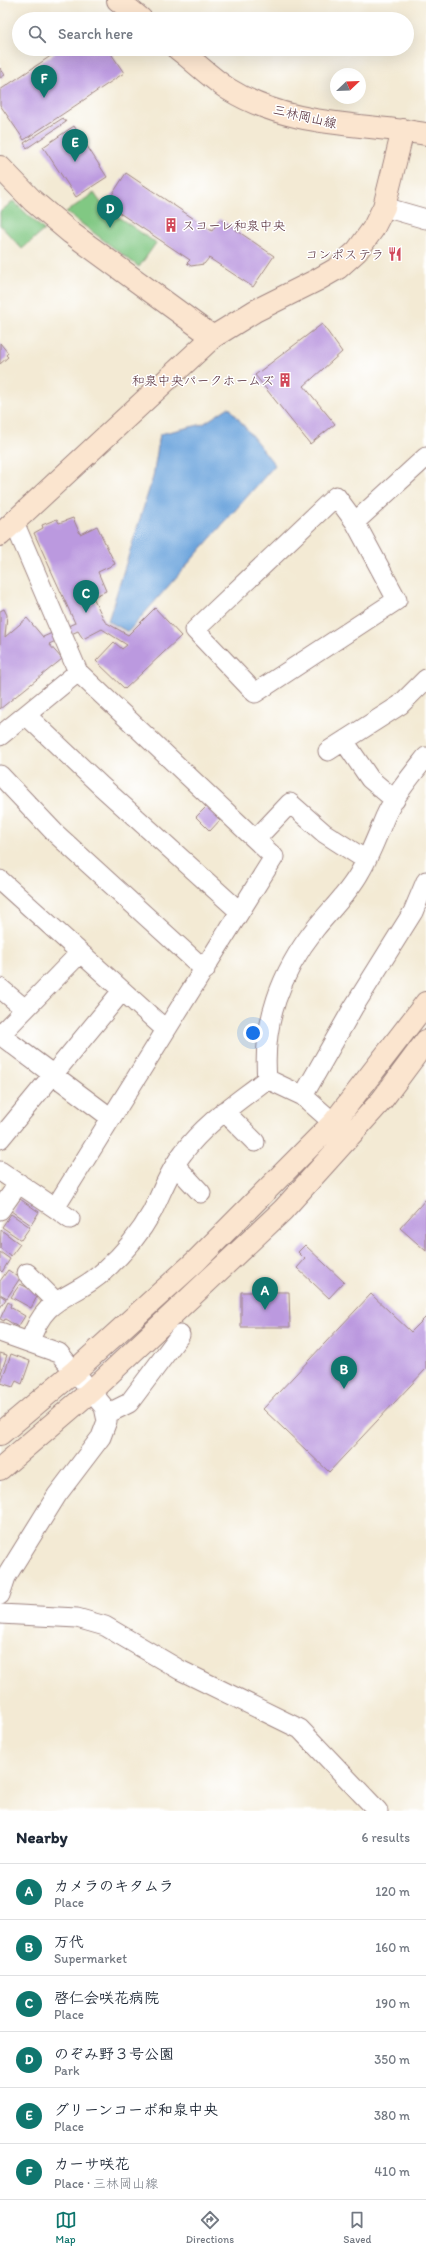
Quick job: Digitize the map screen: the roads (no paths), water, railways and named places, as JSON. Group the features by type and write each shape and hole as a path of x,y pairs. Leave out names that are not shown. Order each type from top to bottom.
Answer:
{"street":[{"path":"118,0 133,12"},
{"name":"三林岡山線","path":"187,56 228,89 280,113 333,124 403,130 426,134"},
{"path":"55,1208 165,1029 205,970 274,857 78,672 7,528 213,337 241,319 338,268 357,251 373,229 384,207 403,130"},
{"path":"0,168 33,201 71,233 213,337"},
{"path":"384,207 426,220"},
{"path":"355,522 426,457"},
{"path":"336,496 355,522 397,600 255,693 195,630 336,496"},
{"path":"0,736 78,672"},
{"path":"328,751 400,706 426,679"},
{"path":"26,715 100,786 240,911"},
{"path":"344,741 370,779 395,800"},
{"path":"267,1079 266,1047 268,1028 286,976 314,930 347,892 366,860 395,800 405,783 426,757"},
{"path":"0,775 55,833 205,970"},
{"path":"256,839 290,803 324,833 366,860"},
{"path":"0,880 165,1029"},
{"path":"303,1096 353,1008 413,912 426,881"},
{"path":"80,953 0,1035 111,1118"},
{"path":"0,988 25,1009"},
{"path":"0,1139 122,991"},
{"path":"0,1469 90,1392 283,1210 341,1129 426,1002"},
{"path":"0,1434 75,1370 341,1129 382,1100 426,1041"},
{"path":"267,1079 303,1096 341,1129"},
{"path":"30,1342 40,1319 55,1301 103,1273 120,1256 142,1228 175,1165 196,1136 267,1079"},
{"path":"224,1112 255,1142"},
{"path":"175,1165 201,1193"},
{"path":"0,1171 70,1219"},
{"path":"0,1210 18,1183"},
{"path":"26,1273 55,1301"},
{"path":"0,1332 59,1353 75,1370 90,1392 104,1407 107,1414 107,1421 101,1437 56,1495 6,1577 0,1595"},
{"path":"107,1414 129,1403 180,1335"},
{"path":"0,1614 77,1618 104,1626 180,1670 300,1729 378,1811"}],"water":[{"path":"229,407 275,465 128,632 108,621 153,477 160,434 203,424"}],"place":[{"name":"カーサ咲花","path":"44,98"},
{"name":"グリーンコーポ和泉中央","path":"75,162"},
{"name":"スコーレ和泉中央","path":"171,225"},
{"name":"のぞみ野３号公園","path":"110,228"},
{"name":"コンポステラ","path":"395,254"},
{"name":"和泉中央パークホームズ","path":"285,380"},
{"name":"啓仁会咲花病院","path":"86,613"},
{"name":"カメラのキタムラ","path":"265,1310"},
{"name":"万代","path":"344,1389"}]}
